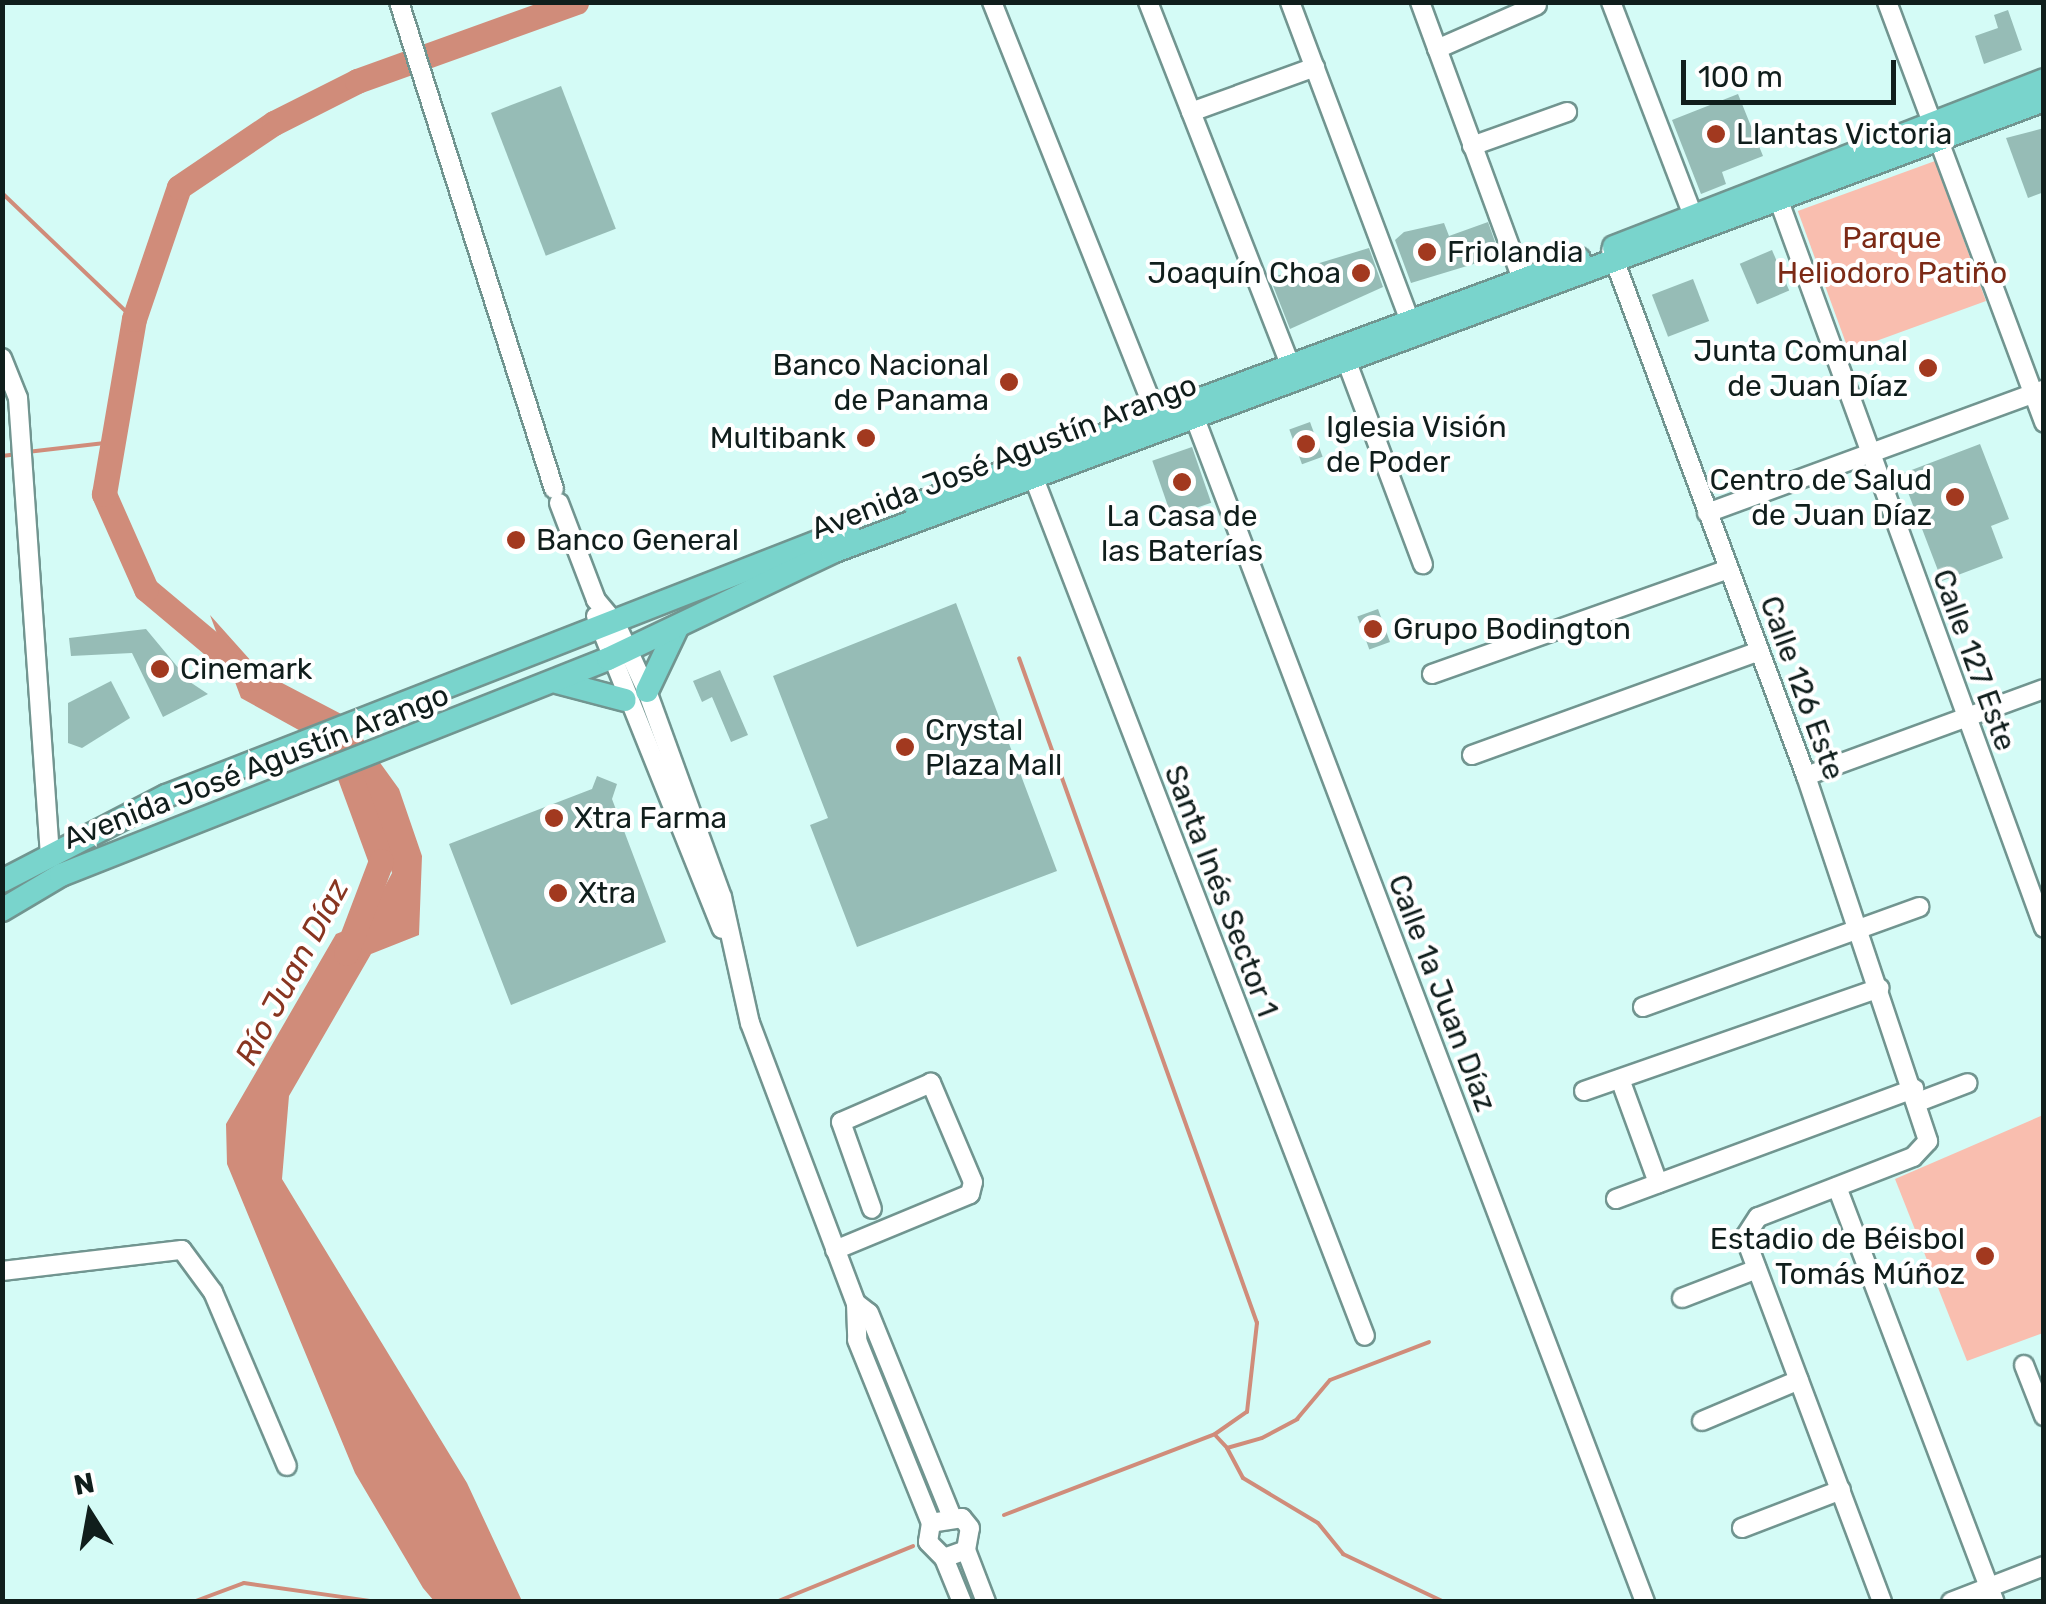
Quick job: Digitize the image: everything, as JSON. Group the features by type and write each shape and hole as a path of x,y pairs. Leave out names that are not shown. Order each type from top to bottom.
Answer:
{"main road":[{"name":"Avenida José Agustín Arango","path":"1937,132 2044,80"},
{"name":"Avenida José Agustín Arango","path":"2,882 50,853 282,752 1937,132 2044,100"},
{"name":"Avenida José Agustín Arango","path":"9,906 102,860 618,655 832,552 1156,414 1192,410"},
{"path":"554,682 636,695 679,625"},
{"path":"9,906 50,853 102,860"}],"street":[{"path":"992,2 1156,414"},
{"path":"1148,2 1293,373"},
{"path":"1290,2 1413,329"},
{"path":"1420,2 1524,287"},
{"path":"1611,2 1695,223"},
{"path":"1886,2 2038,392 2044,423"},
{"path":"399,3 557,496 606,628 722,896 726,936 750,1022 856,1303 857,1340 931,1523 928,1542 944,1558 962,1602"},
{"path":"1437,49 1538,5"},
{"path":"1191,112 1315,67"},
{"path":"1472,146 1567,112"},
{"name":"Calle 127 Este","path":"1776,193 2044,928"},
{"name":"Calle 126 Este","path":"1612,255 1806,776 1916,1095 1925,1150 1837,1188"},
{"path":"1344,354 1424,564"},
{"path":"2,358 21,433 28,505 50,853"},
{"path":"1707,513 2038,392"},
{"name":"Calle 1a Juan Díaz","path":"1192,410 1645,1602"},
{"name":"Santa Inés Sector 1","path":"1031,470 1365,1336"},
{"path":"1432,674 1728,569"},
{"path":"1472,755 1760,652"},
{"path":"1806,776 2044,690"},
{"path":"1643,1007 1920,907"},
{"path":"1584,1091 1880,988"},
{"path":"1620,1079 1658,1183"},
{"path":"1616,1200 1916,1095 1968,1084"},
{"path":"836,1250 970,1194 973,1182 934,1085 841,1122 872,1209"},
{"path":"1882,1602 1757,1269 1749,1224 1837,1188 1992,1594"},
{"path":"2,1271 182,1250 213,1292 287,1466"},
{"path":"1682,1298 1757,1269"},
{"path":"856,1303 869,1313 950,1514 970,1528 966,1550 986,1602"},
{"path":"2024,1366 2044,1416"},
{"path":"1702,1422 1799,1380"},
{"path":"1742,1528 1841,1490"},
{"path":"931,1523 950,1514"},
{"path":"944,1558 966,1550"},
{"path":"1950,1602 1992,1594 2044,1566"}],"green space":[{"name":"Parque Heliodoro Patiño","path":"1935,161 1986,301 1849,351 1798,211"},
{"name":"Estadio de Béisbol Tomás Múñoz","path":"2043,1115 2043,1333 1967,1361 1895,1179"}],"shaded area":[{"path":"210,615 261,672 347,717 399,789 422,856 419,935 371,954 289,1096 282,1179 467,1483 522,1601 434,1601 423,1588 355,1473 227,1164 226,1124 336,934 366,922 392,873 369,795 315,739 241,698"}],"building":[{"path":"2008,10 2022,50 1984,64 1975,36 1998,28 1994,15"},
{"path":"561,86 616,229 546,256 491,113"},
{"name":"Llantas Victoria","path":"1738,94 1763,156 1722,172 1726,184 1701,194 1672,120"},
{"path":"2044,128 2044,192 2028,198 2006,138"},
{"path":"1488,222 1500,256 1411,283 1395,240 1404,232 1444,223 1449,236"},
{"path":"1369,248 1383,287 1290,329 1270,278"},
{"path":"1772,250 1789,291 1757,304 1740,264"},
{"path":"1693,279 1709,321 1668,337 1652,295"},
{"name":"Iglesia Visión de Poder","path":"1310,422 1323,457 1302,464 1289,430"},
{"name":"Centro de Salud de Juan Díaz","path":"1980,444 2009,519 1991,526 2003,558 1942,581 1901,474"},
{"name":"La Casa de las Baterías","path":"1192,447 1211,503 1171,516 1152,461"},
{"name":"Crystal Plaza Mall","path":"956,603 1057,871 857,947 810,825 828,818 773,676"},
{"name":"Grupo Bodington","path":"1378,609 1390,642 1369,649 1357,617"},
{"name":"Cinemark","path":"146,629 190,682 208,694 163,717 132,653 71,656 69,638"},
{"path":"720,670 748,735 731,742 712,697 702,702 693,681"},
{"path":"111,681 130,718 82,748 68,743 68,703"},
{"name":"Xtra","path":"597,776 617,784 612,799 666,942 511,1005 449,844 592,789"}],"waterway":[{"name":"Río Juan Díaz","path":"252,678 146,589 104,494 134,319 179,187 274,123 357,81 576,2"},
{"path":"2,193 134,319"},
{"path":"27,452 113,442"},
{"path":"2,456 18,454"},
{"path":"1004,1515 1215,1434 1247,1412 1257,1323 1019,658"},
{"name":"Río Juan Díaz","path":"341,752 381,861 346,953"},
{"path":"1216,1436 1227,1448 1262,1438 1297,1419 1330,1380 1429,1342"},
{"path":"1227,1448 1243,1478 1318,1523 1343,1554 1444,1602"},
{"path":"776,1602 913,1546"},
{"path":"193,1602 244,1583 370,1601"}],"place":[{"name":"Llantas Victoria","path":"1716,134"},
{"name":"Friolandia","path":"1427,252"},
{"name":"Joaquín Choa","path":"1361,273"},
{"name":"Junta Comunal de Juan Díaz","path":"1928,368"},
{"name":"Banco Nacional de Panama","path":"1009,382"},
{"name":"Multibank","path":"866,438"},
{"name":"Iglesia Visión de Poder","path":"1306,444"},
{"name":"La Casa de las Baterías","path":"1182,482"},
{"name":"Centro de Salud de Juan Díaz","path":"1955,497"},
{"name":"Banco General","path":"516,540"},
{"name":"Grupo Bodington","path":"1373,629"},
{"name":"Cinemark","path":"160,669"},
{"name":"Crystal Plaza Mall","path":"905,747"},
{"name":"Xtra Farma","path":"554,818"},
{"name":"Xtra","path":"558,893"},
{"name":"Estadio de Béisbol Tomás Múñoz","path":"1985,1256"}]}
